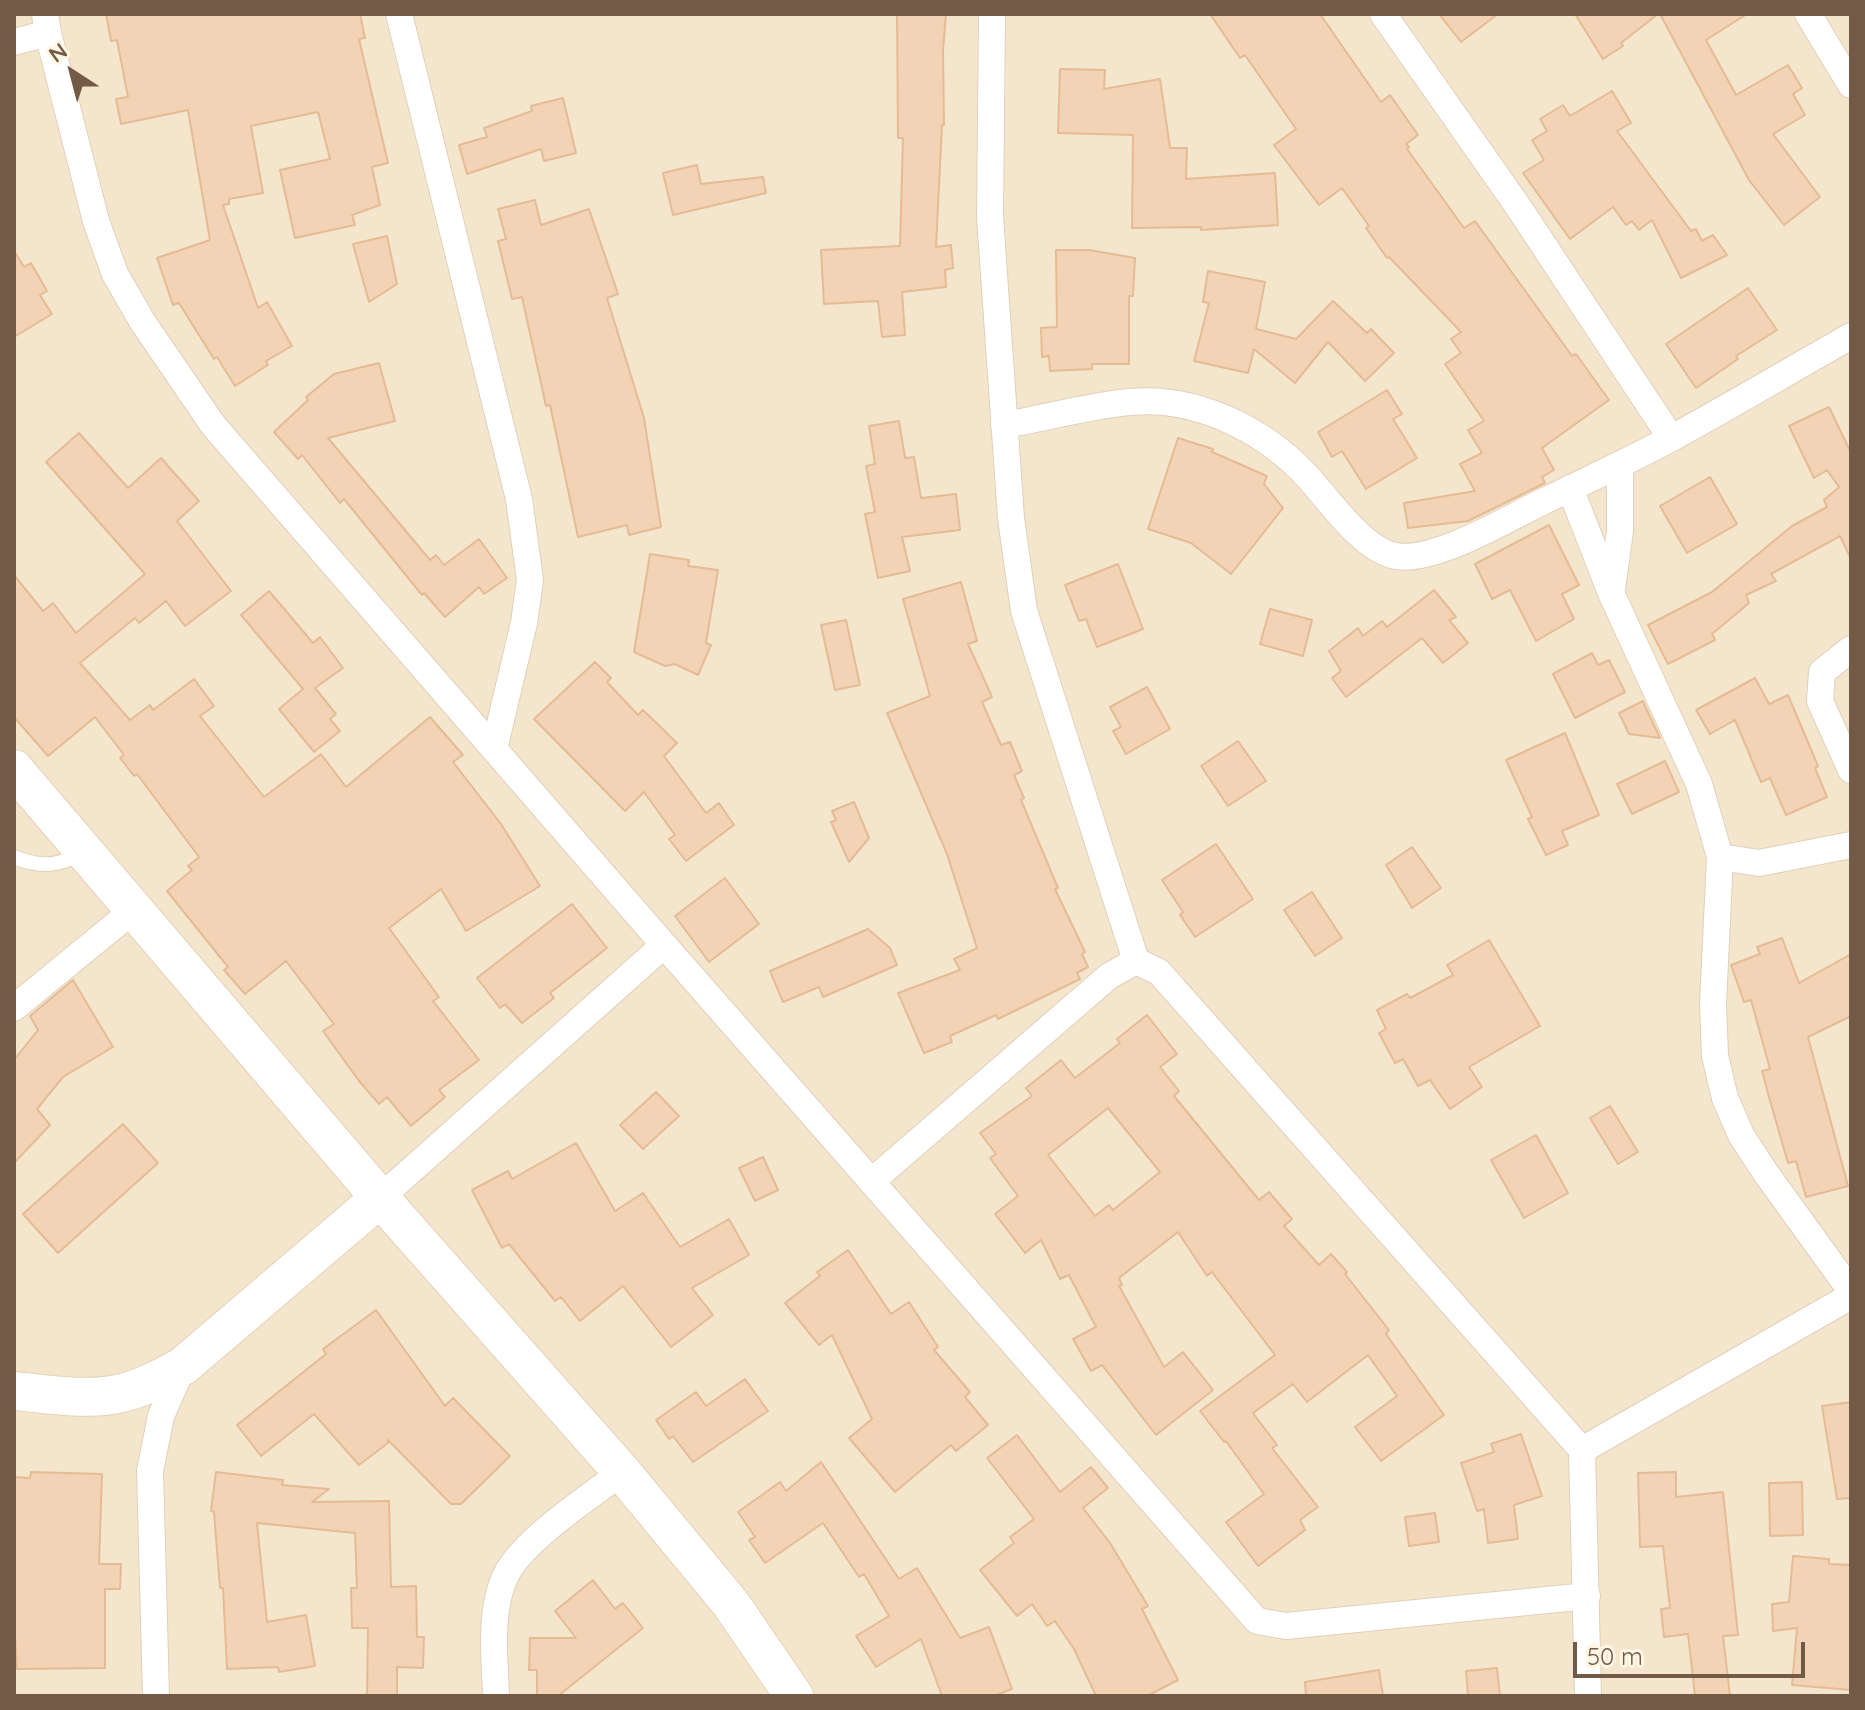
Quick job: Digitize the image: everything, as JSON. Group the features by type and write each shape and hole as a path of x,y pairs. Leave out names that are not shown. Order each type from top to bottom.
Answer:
{"street":[{"path":"399,14 519,499 526,539 530,580 526,608 494,749"},
{"path":"992,14 990,217 1011,518 1024,611 1136,961 1159,972 1582,1450 1588,1696"},
{"path":"1383,14 1517,205 1671,438"},
{"path":"1808,14 1851,85"},
{"path":"14,42 47,24 96,221 115,274 142,321 213,425 1257,1621 1286,1626 1587,1596"},
{"path":"1004,425 1130,402 1180,403 1270,441 1309,476 1338,513 1368,542 1395,556 1428,553 1465,540 1671,438 1851,336"},
{"path":"1611,593 1620,531 1620,464"},
{"path":"1570,488 1611,593 1699,784 1720,857 1713,1004 1715,1056 1725,1098 1741,1135 1757,1160 1851,1294 1582,1450"},
{"path":"1851,649 1822,672 1820,701 1851,770"},
{"path":"14,769 136,908 380,1198 622,1472 731,1604 794,1696"},
{"path":"1720,857 1759,863 1851,845"},
{"path":"14,1008 136,908"},
{"path":"14,1391 97,1397 126,1392 183,1366 380,1198 664,945"},
{"path":"872,1181 1109,976 1136,961"},
{"path":"156,1696 150,1471 161,1416 183,1366"},
{"path":"496,1696 494,1629 504,1578 518,1556 622,1472"}],"lane":[{"path":"14,857 45,865 62,862 85,849"}],"shaded area":[{"path":"14,14 1851,14 1851,1696 14,1696"}],"building":[{"path":"106,14 360,14 365,38 359,39 388,163 372,167 380,205 352,215 355,225 295,238 280,170 330,159 318,112 251,126 263,193 229,199 229,204 223,205 258,308 267,302 292,346 266,361 268,365 235,386 179,303 173,305 157,258 210,240 188,110 121,124 116,99 128,97 117,40 111,41"},
{"path":"897,14 946,14 944,125 936,247 951,245 953,268 945,270 946,287 902,292 905,335 882,337 878,301 824,304 821,250 900,246 903,138 898,138"},
{"path":"1210,14 1320,14 1381,102 1390,95 1418,135 1406,144 1407,149 1464,228 1475,221 1572,356 1576,354 1609,400 1542,448 1554,470 1542,477 1545,483 1468,521 1408,528 1404,503 1475,491 1460,464 1482,453 1468,430 1484,421 1445,364 1461,353 1451,339 1461,332 1387,258 1342,188 1319,205 1274,145 1296,129 1245,55 1240,58"},
{"path":"1439,14 1498,14 1461,42"},
{"path":"1575,14 1658,14 1621,43 1623,46 1603,59"},
{"path":"1660,14 1747,14 1706,40 1736,95 1788,65 1802,88 1793,94 1805,115 1773,134 1820,197 1784,225 1749,180"},
{"path":"1060,69 1105,70 1104,89 1160,79 1170,148 1187,148 1186,179 1275,173 1278,225 1201,230 1201,227 1132,228 1133,135 1058,133"},
{"path":"1612,91 1631,123 1617,131 1691,231 1696,229 1702,241 1713,235 1727,255 1681,278 1652,220 1639,230 1632,221 1626,225 1613,207 1570,239 1523,173 1544,160 1532,140 1547,131 1540,119 1563,105 1570,116"},
{"path":"563,98 576,153 544,161 541,149 467,174 459,145 487,137 484,128 532,111 531,106"},
{"path":"697,165 701,184 763,177 766,193 673,215 663,173"},
{"path":"535,200 541,225 589,209 618,294 607,298 644,418 661,527 629,535 627,525 578,537 550,405 546,406 522,297 512,299 498,241 506,239 498,209"},
{"path":"387,236 397,284 369,302 353,244"},
{"path":"1056,250 1089,250 1135,258 1133,296 1129,296 1129,364 1092,364 1092,369 1050,371 1049,356 1042,357 1041,328 1057,327"},
{"path":"14,251 24,267 31,263 47,291 40,295 52,314 14,337"},
{"path":"1208,271 1265,282 1256,329 1296,339 1333,301 1367,333 1371,329 1394,353 1365,381 1328,342 1295,383 1254,349 1248,373 1194,361 1209,303 1203,302"},
{"path":"1748,288 1777,330 1736,356 1738,359 1696,388 1666,344"},
{"path":"379,363 395,421 328,438 430,560 436,555 444,565 479,539 507,578 484,594 479,587 445,617 424,593 422,595 344,499 340,503 302,455 298,459 274,432 308,400 306,397 334,374"},
{"path":"1387,390 1402,414 1393,419 1417,458 1366,489 1342,451 1332,457 1318,432"},
{"path":"1829,407 1851,453 1851,559 1840,536 1771,574 1776,581 1746,595 1749,603 1712,634 1715,640 1668,664 1648,625 1712,592 1792,526 1827,507 1824,500 1839,487 1827,470 1814,478 1789,426"},
{"path":"899,421 905,458 914,457 921,498 956,494 960,530 902,537 910,571 878,578 865,514 875,512 866,466 875,464 869,426"},
{"path":"79,433 128,488 161,458 199,501 177,521 231,591 185,626 166,601 139,623 135,618 80,663 130,720 150,705 153,710 194,679 214,706 200,716 264,797 321,754 346,787 430,717 463,755 453,762 501,824 540,886 466,931 441,889 389,928 439,997 433,1001 479,1060 439,1090 445,1097 411,1126 387,1097 379,1104 359,1081 323,1031 334,1024 286,961 245,994 224,970 228,967 167,891 192,870 188,866 199,857 137,774 134,776 120,758 124,755 95,717 48,756 14,717 14,575 43,611 53,603 76,633 145,574 46,462"},
{"path":"1178,438 1213,449 1212,452 1267,476 1264,484 1283,508 1231,574 1191,543 1148,529"},
{"path":"1710,477 1737,524 1687,553 1660,506"},
{"path":"1549,525 1579,585 1562,594 1574,619 1536,641 1510,590 1492,599 1475,564"},
{"path":"650,554 689,560 688,566 718,570 706,643 711,645 698,675 675,664 665,666 634,652"},
{"path":"1118,564 1143,629 1097,647 1086,619 1079,621 1065,585"},
{"path":"961,582 977,641 968,644 992,697 982,702 1001,745 1010,742 1022,771 1014,775 1024,798 1021,800 1058,888 1055,889 1085,952 1082,954 1088,967 1077,973 1080,979 998,1019 996,1015 950,1036 952,1042 924,1053 898,993 960,970 954,959 977,948 947,854 887,713 930,696 903,599"},
{"path":"1434,590 1456,617 1449,620 1468,643 1443,663 1422,638 1346,697 1332,678 1341,671 1329,651 1358,628 1363,636 1382,621 1387,627"},
{"path":"269,591 313,643 320,637 343,668 315,688 336,714 330,719 340,731 314,752 279,709 303,689 241,615"},
{"path":"1270,609 1312,620 1303,656 1260,644"},
{"path":"846,620 860,685 835,690 821,625"},
{"path":"1592,653 1598,665 1609,660 1625,692 1575,718 1553,674"},
{"path":"595,662 611,678 607,682 638,715 643,710 677,743 664,756 706,813 719,803 734,825 686,861 669,839 675,835 644,792 625,811 534,719"},
{"path":"1755,678 1769,704 1788,695 1818,766 1815,768 1827,797 1786,815 1770,778 1761,782 1735,720 1710,734 1696,710"},
{"path":"1147,687 1170,729 1126,754 1113,731 1121,727 1110,707"},
{"path":"1643,701 1660,738 1629,734 1619,713"},
{"path":"1565,733 1599,815 1562,831 1568,845 1546,855 1528,819 1532,817 1506,760"},
{"path":"1238,741 1266,781 1228,806 1201,766"},
{"path":"1665,761 1679,792 1632,814 1617,784"},
{"path":"854,802 869,838 849,862 831,822 836,820 832,811"},
{"path":"1216,844 1253,899 1195,937 1162,880"},
{"path":"1412,847 1441,888 1412,908 1386,865"},
{"path":"725,878 759,924 709,962 675,916"},
{"path":"1312,892 1342,938 1315,956 1284,910"},
{"path":"572,904 607,948 550,993 554,998 522,1023 505,1004 500,1008 477,978"},
{"path":"868,929 890,948 897,965 823,997 819,987 783,1002 770,971"},
{"path":"1782,938 1799,983 1851,954 1851,1016 1808,1037 1848,1186 1806,1197 1796,1161 1788,1163 1769,1097 1762,1071 1770,1069 1751,1000 1744,1002 1731,965 1760,954 1757,947"},
{"path":"1489,940 1540,1026 1469,1067 1482,1087 1450,1109 1430,1080 1418,1086 1403,1059 1395,1063 1379,1033 1386,1029 1377,1010 1407,994 1410,998 1453,975 1447,965"},
{"path":"73,980 113,1047 63,1077 37,1109 50,1125 14,1163 14,1060 38,1030 30,1016"},
{"path":"1147,1015 1177,1054 1160,1067 1179,1091 1174,1096 1259,1200 1269,1192 1292,1219 1284,1226 1319,1265 1331,1254 1347,1272 1345,1274 1389,1330 1386,1334 1444,1415 1381,1461 1355,1427 1397,1396 1368,1355 1307,1402 1293,1384 1253,1413 1277,1445 1272,1448 1318,1507 1300,1520 1305,1530 1258,1566 1226,1522 1264,1494 1200,1411 1275,1355 1212,1272 1207,1276 1178,1232 1119,1278 1122,1285 1119,1286 1164,1367 1183,1352 1213,1390 1156,1435 1102,1365 1091,1371 1073,1339 1096,1327 1069,1275 1060,1279 1041,1240 1025,1253 995,1214 1018,1196 990,1158 996,1154 980,1133 1032,1096 1026,1088 1061,1060 1075,1078 1120,1043 1117,1039","holes":["1108,1108 1160,1172 1113,1210 1109,1205 1095,1216 1048,1155"]},
{"path":"656,1092 679,1116 643,1149 620,1125"},
{"path":"1610,1106 1638,1152 1618,1164 1590,1118"},
{"path":"123,1124 158,1163 58,1253 23,1214"},
{"path":"1536,1135 1568,1193 1524,1218 1491,1160"},
{"path":"576,1143 615,1211 643,1193 680,1247 729,1219 749,1255 692,1288 713,1315 671,1347 623,1286 580,1321 561,1297 555,1301 509,1244 502,1248 472,1190 508,1171 512,1179"},
{"path":"763,1157 778,1190 755,1201 739,1168"},
{"path":"848,1250 891,1314 909,1302 938,1347 934,1350 970,1392 965,1397 988,1425 956,1451 951,1445 895,1492 849,1438 872,1419 832,1335 819,1345 785,1303 820,1276 817,1272"},
{"path":"376,1310 445,1406 453,1398 510,1456 461,1504 451,1504 388,1440 359,1465 314,1414 261,1456 237,1425 326,1354 323,1349"},
{"path":"745,1379 768,1411 693,1462 673,1436 669,1439 656,1420 696,1392 706,1406"},
{"path":"1851,1402 1851,1498 1837,1499 1822,1406"},
{"path":"1521,1434 1542,1496 1514,1505 1518,1539 1488,1543 1484,1509 1477,1511 1461,1463 1494,1452 1491,1444"},
{"path":"1017,1435 1060,1492 1091,1467 1108,1488 1083,1508 1110,1543 1148,1606 1142,1609 1178,1680 1147,1696 1096,1696 1074,1649 1055,1621 1047,1626 1032,1604 1017,1616 980,1570 1014,1543 1010,1537 1034,1519 987,1458"},
{"path":"821,1462 899,1579 917,1568 960,1638 989,1627 1012,1689 994,1696 942,1696 921,1639 876,1667 856,1636 889,1616 864,1574 859,1577 823,1523 765,1563 749,1540 755,1537 738,1512 780,1482 786,1491"},
{"path":"31,1472 102,1474 99,1564 121,1564 120,1589 105,1589 105,1668 17,1669 14,1477 30,1478"},
{"path":"216,1472 283,1480 282,1485 329,1489 312,1502 389,1501 391,1587 416,1586 417,1637 424,1637 423,1668 397,1667 397,1696 367,1696 368,1628 352,1628 351,1588 357,1588 355,1533 257,1523 267,1622 306,1615 315,1666 279,1672 278,1667 227,1669 223,1588 220,1588 214,1512 211,1511"},
{"path":"1676,1472 1676,1497 1723,1492 1738,1635 1723,1636 1730,1696 1695,1696 1688,1634 1664,1637 1661,1609 1670,1608 1663,1546 1640,1547 1638,1473"},
{"path":"1802,1482 1803,1535 1770,1536 1769,1483"},
{"path":"1435,1513 1439,1542 1409,1546 1405,1517"},
{"path":"1793,1556 1829,1559 1829,1564 1851,1565 1851,1690 1792,1685 1797,1628 1773,1631 1772,1604 1789,1602"},
{"path":"593,1580 615,1609 623,1603 643,1628 558,1696 537,1696 537,1670 529,1670 530,1638 576,1638 555,1611"},
{"path":"1497,1668 1500,1696 1468,1696 1466,1671"},
{"path":"1379,1670 1383,1696 1306,1696 1305,1682"}]}
